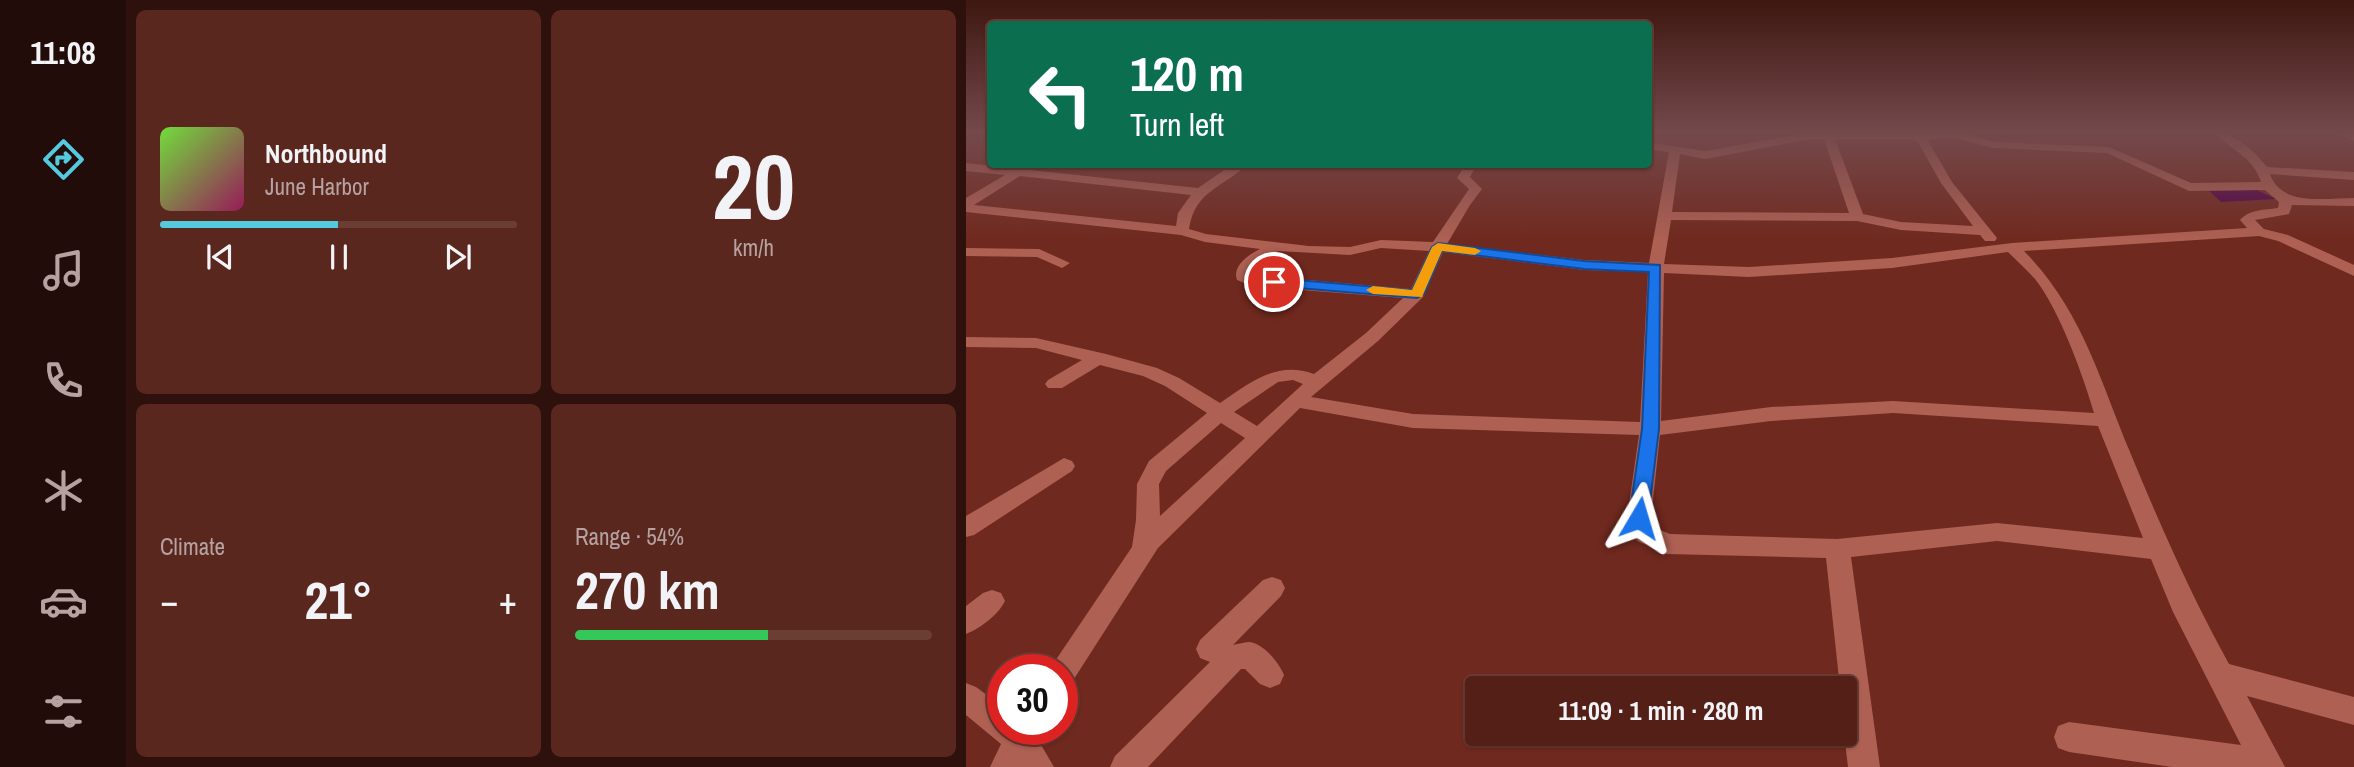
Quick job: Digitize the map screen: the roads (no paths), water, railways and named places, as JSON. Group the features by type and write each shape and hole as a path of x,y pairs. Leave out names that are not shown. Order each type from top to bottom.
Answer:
{"street":[{"path":"968,169 1200,192"},
{"path":"966,206 1025,169"},
{"path":"1182,231 1185,213 1200,192 1235,169"},
{"path":"1074,654 1144,548 1316,382 1373,337 1417,294 1438,247 1464,203 1476,189 1464,178 1469,169"},
{"path":"1672,169 1656,268 1650,429 1639,518 1646,534 1667,544 1837,549 1997,532 2161,550"},
{"path":"1840,169 1857,218"},
{"path":"1939,169 1984,231 2042,278 2056,300 2093,377 2106,420 2186,612 2269,766"},
{"path":"2150,169 2189,187 2268,186"},
{"path":"2354,176 2263,170 2268,186 2286,201 2354,202"},
{"path":"2259,232 2247,220 2253,215 2284,211 2286,201"},
{"path":"966,206 1182,231 1205,238 1276,246 1350,251 1381,244 1438,247 1584,265 1749,272 1892,263 2006,248 2259,232 2283,238 2354,271"},
{"path":"1664,216 1857,218 1901,226 1984,231"},
{"path":"1276,246 1248,263 1243,270 1243,277 1252,281 1417,294"},
{"path":"966,252 1039,253 1062,263"},
{"path":"966,342 1036,343 1150,372 1221,412 1260,438"},
{"path":"1055,384 1099,358"},
{"path":"1144,548 1148,520 1148,484 1157,466 1221,412 1273,377 1295,374 1316,382"},
{"path":"1296,401 1413,421 1650,429 1771,414 1893,407 2106,420"},
{"path":"966,527 1064,466"},
{"path":"1837,549 1864,767"},
{"path":"1270,675 1250,655 1233,658 1210,649 1272,588"},
{"path":"966,622 992,601"},
{"path":"1126,767 1233,658"},
{"path":"2219,675 2354,711"},
{"path":"966,697 987,716"},
{"path":"2069,737 2269,766"},
{"path":"1018,745 1038,767"}]}
